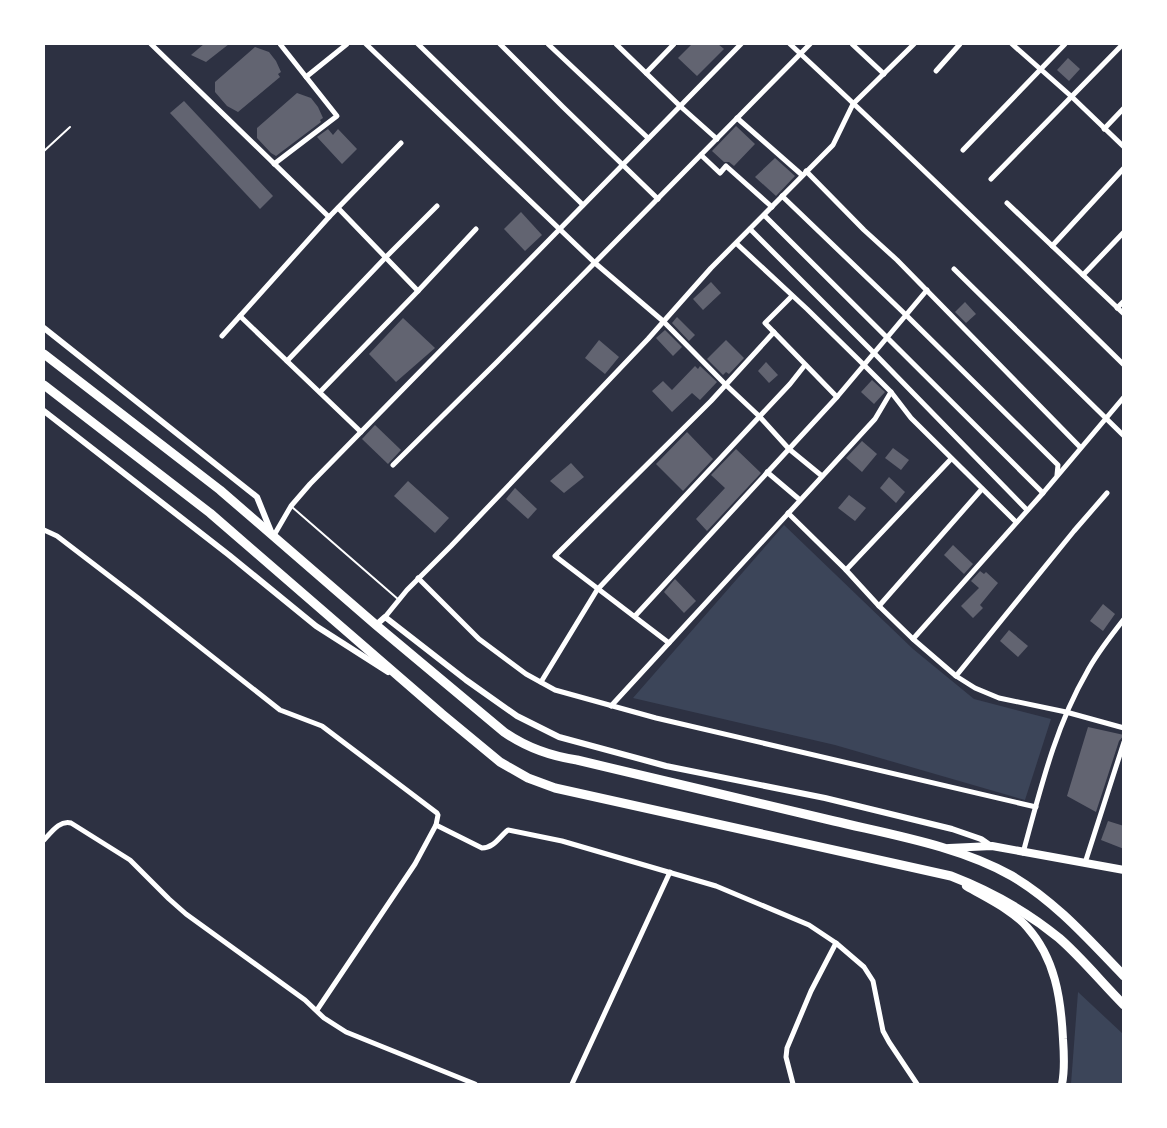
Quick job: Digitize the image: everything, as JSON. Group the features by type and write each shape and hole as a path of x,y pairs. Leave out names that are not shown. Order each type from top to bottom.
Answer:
{"highway":[{"path":"44,354 220,490 376,625 516,740 541,752 969,856 1036,892 1073,923 1124,976"},
{"path":"44,385 210,513 411,687 513,771 541,783 951,876 993,894 1032,918 1073,952 1124,1005"},
{"path":"951,876 1012,914 1027,927 1044,950 1053,969 1059,994 1064,1051 1062,1084"}],"main road":[{"path":"941,848 992,846 1124,870"}],"street":[{"path":"151,44 329,217"},
{"path":"274,164 337,116 280,44"},
{"path":"306,77 347,44"},
{"path":"366,44 595,262 663,321 789,449 822,476"},
{"path":"418,44 583,205"},
{"path":"500,44 658,199"},
{"path":"548,44 648,138"},
{"path":"616,44 717,139"},
{"path":"646,73 674,44"},
{"path":"273,537 291,506 361,432 741,44"},
{"path":"790,44 936,180 1124,365"},
{"path":"393,465 810,44"},
{"path":"852,44 884,74"},
{"path":"376,625 711,268 833,145 853,104 914,44"},
{"path":"936,71 960,44"},
{"path":"1014,44 1124,147"},
{"path":"963,150 1065,44"},
{"path":"991,179 1123,44"},
{"path":"1104,129 1124,108"},
{"path":"737,118 804,173 927,290 1080,447"},
{"path":"222,336 329,217 401,143"},
{"path":"701,155 720,173 726,166 772,207"},
{"path":"1052,246 1124,168"},
{"path":"782,196 1058,465 1058,475"},
{"path":"1007,203 1124,314"},
{"path":"287,361 437,206"},
{"path":"338,208 418,291"},
{"path":"764,215 1043,493"},
{"path":"320,392 476,229"},
{"path":"750,229 1027,510"},
{"path":"1083,275 1124,232"},
{"path":"736,244 864,365 891,392 911,418 1016,522"},
{"path":"954,269 1124,436"},
{"path":"635,616 837,397 927,290"},
{"path":"792,296 765,323 837,397"},
{"path":"1117,308 1124,301"},
{"path":"240,316 361,432"},
{"path":"44,328 257,497 273,537"},
{"path":"669,643 555,556 726,385 774,332"},
{"path":"540,682 597,590 805,365"},
{"path":"611,706 875,419 891,392"},
{"path":"913,639 1043,493 1124,397"},
{"path":"44,411 316,626 411,687"},
{"path":"846,570 951,459"},
{"path":"767,472 800,500"},
{"path":"879,606 982,489"},
{"path":"957,676 1107,493"},
{"path":"788,513 913,639 975,688 999,698 1066,712 1124,729"},
{"path":"44,530 57,536 280,710 322,726 435,810 438,815 436,825 415,864 317,1010"},
{"path":"418,578 479,639 526,674 555,690 656,718 1036,807"},
{"path":"385,616 466,680 517,716 559,737 666,766 825,798 951,829 981,839 992,846"},
{"path":"1023,853 1066,712 1087,670 1124,619"},
{"path":"1085,863 1124,742"},
{"path":"44,840 60,824 67,821 130,860 181,910 317,1010 324,1018 346,1032 475,1084"},
{"path":"436,825 482,848 489,848 506,831 510,830 562,841 716,885 801,921 836,943 871,976 888,1041 917,1084"},
{"path":"572,1084 670,872"},
{"path":"793,1084 786,1057 787,1048 811,991 836,943"}],"lane":[{"path":"44,151 70,127"},
{"path":"291,506 399,600"}],"shaded area":[{"path":"784,525 913,649 974,699 1051,719 1025,800 835,745 633,698"},
{"path":"1078,992 1123,1034 1123,1084 1071,1084"}],"building":[{"path":"204,44 229,44 206,62 191,55"},
{"path":"692,44 718,44 724,49 697,76 678,58"},
{"path":"255,47 269,52 281,72 278,74 280,77 238,112 227,106 215,92 215,82"},
{"path":"1068,58 1080,69 1069,81 1057,70"},
{"path":"297,93 311,98 323,118 321,122 276,156 257,138 257,128"},
{"path":"184,101 273,196 260,209 170,113"},
{"path":"736,126 755,144 734,166 729,162 724,162 712,151"},
{"path":"328,129 333,135 338,129 357,149 342,164 317,137"},
{"path":"775,158 795,176 776,196 755,177"},
{"path":"521,212 542,235 525,251 504,229"},
{"path":"711,282 721,293 703,310 693,299"},
{"path":"965,302 976,314 966,323 955,312"},
{"path":"677,317 695,335 689,341 672,323"},
{"path":"403,318 435,348 396,382 369,354"},
{"path":"665,330 682,347 673,356 656,338"},
{"path":"599,340 619,357 605,374 585,358"},
{"path":"726,340 744,358 729,374 726,372 723,375 707,359"},
{"path":"766,362 778,375 769,383 758,371"},
{"path":"695,366 698,369 700,366 717,382 700,400 692,393 672,412 652,391 663,381 672,390"},
{"path":"872,380 885,392 874,404 861,392"},
{"path":"375,425 401,450 388,464 362,439"},
{"path":"687,432 713,459 683,491 656,464"},
{"path":"862,441 877,454 862,472 846,458"},
{"path":"893,448 909,460 901,470 885,458"},
{"path":"736,449 761,473 707,531 696,519 725,488 711,475"},
{"path":"571,463 584,477 564,493 550,481"},
{"path":"889,477 905,492 896,503 880,488"},
{"path":"408,481 449,518 435,533 394,496"},
{"path":"515,488 537,509 528,519 506,499"},
{"path":"849,495 866,508 855,521 838,508"},
{"path":"953,545 973,564 964,574 944,555"},
{"path":"980,571 984,574 986,572 998,583 980,605 983,608 973,618 961,606 979,588 971,581"},
{"path":"675,579 696,601 684,613 664,592"},
{"path":"1103,604 1115,614 1103,631 1090,621"},
{"path":"1009,630 1028,646 1018,657 1000,641"},
{"path":"1088,727 1124,735 1119,741 1096,812 1067,796"},
{"path":"1108,821 1124,826 1124,849 1101,840"}]}
